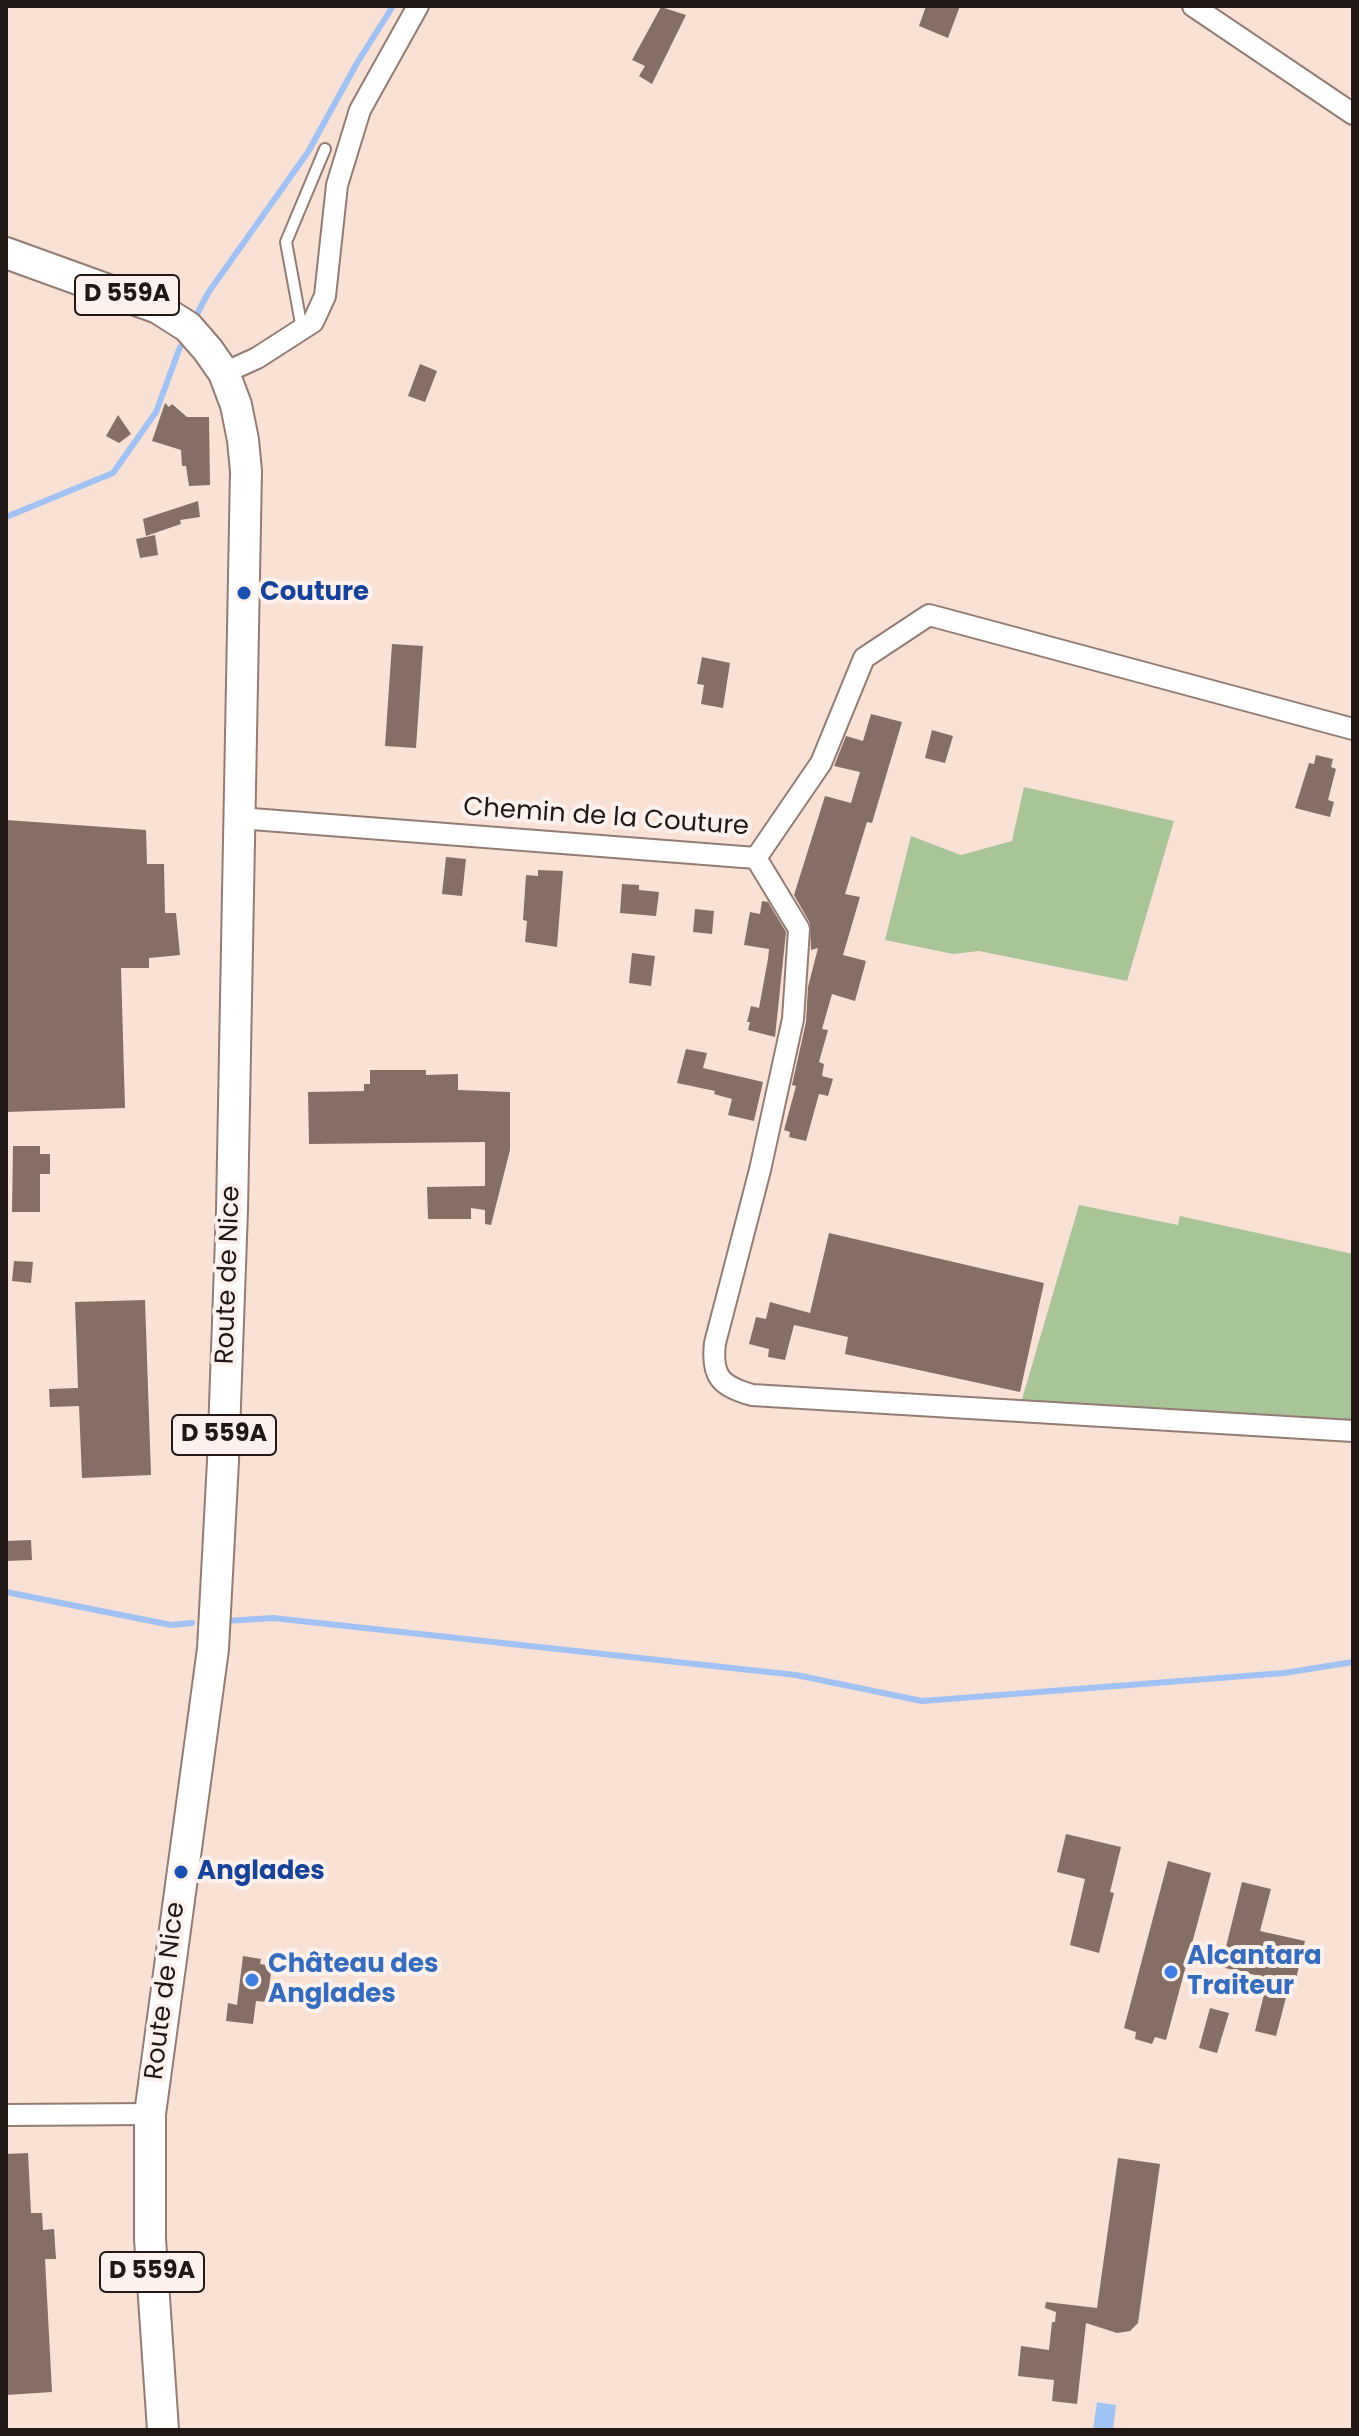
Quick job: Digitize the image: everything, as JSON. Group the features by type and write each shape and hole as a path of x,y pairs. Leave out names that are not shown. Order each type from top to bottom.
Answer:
{"main road":[{"name":"Route de Nice","path":"6,253 158,308 188,327 224,373 236,405 246,471 231,1226 213,1649 150,2114 150,2239 163,2430"}],"street":[{"path":"224,373 257,358 313,322 325,296 337,185 360,110 418,6"},
{"path":"1193,6 1353,114"},
{"name":"Chemin de la Couture","path":"239,818 756,858 821,763 864,658 929,615 1353,729"},
{"path":"756,858 799,929 793,1019 760,1170 715,1343 715,1370 720,1379 731,1389 752,1395 1353,1431"},
{"path":"6,2115 150,2114"}],"lane":[{"path":"302,329 286,242 325,149"}],"green space":[{"path":"1024,787 1174,821 1127,981 979,951 953,954 885,940 911,836 961,855 1012,841"},
{"path":"1079,1205 1178,1225 1180,1216 1353,1254 1353,1427 1020,1406"}],"water":[{"path":"1097,2402 1116,2405 1113,2430 1093,2430"}],"building":[{"path":"926,6 960,6 948,38 919,26"},
{"path":"661,7 686,15 652,84 639,76 645,66 632,60"},
{"path":"420,364 437,371 425,402 408,396"},
{"path":"165,403 169,407 172,404 187,417 209,417 210,485 189,486 186,466 182,466 181,450 152,441"},
{"path":"118,415 131,434 119,443 106,436"},
{"path":"198,501 200,517 180,520 181,524 146,536 143,519"},
{"path":"155,535 158,555 140,558 136,539"},
{"path":"392,644 423,646 416,748 385,746"},
{"path":"702,657 730,663 723,708 701,704 704,685 697,684"},
{"path":"871,714 902,722 872,823 867,822 845,894 860,897 843,955 866,961 855,1001 832,994 822,1029 828,1030 819,1062 824,1064 822,1076 833,1079 828,1096 819,1094 806,1141 789,1137 790,1132 784,1130 796,1086 792,1085 806,1022 808,987 818,948 811,950 810,923 794,895 825,796 851,803 860,772 834,766 846,736 863,741"},
{"path":"932,730 953,736 945,763 925,758"},
{"path":"1316,755 1333,759 1331,767 1336,769 1328,800 1334,802 1330,817 1295,808 1309,763 1314,764"},
{"path":"6,820 146,830 147,864 164,864 165,913 176,913 180,955 149,958 149,968 121,968 125,1108 6,1112"},
{"path":"446,857 466,859 462,896 442,894"},
{"path":"538,870 563,871 557,947 525,942 526,875 538,876"},
{"path":"622,884 639,885 639,890 659,892 656,916 620,913"},
{"path":"762,901 768,902 786,932 775,1037 748,1030 750,1022 747,1022 751,1006 759,1008 768,959 769,949 744,945 750,912 760,914"},
{"path":"695,909 714,911 712,934 693,932"},
{"path":"632,953 655,956 651,986 629,983"},
{"path":"686,1049 707,1053 703,1068 763,1082 754,1121 728,1115 732,1099 714,1094 715,1091 677,1083"},
{"path":"370,1070 426,1070 426,1075 458,1074 458,1090 510,1092 510,1150 491,1225 485,1224 485,1210 471,1208 471,1219 428,1219 427,1187 485,1186 485,1142 309,1144 308,1092 364,1091 364,1084 370,1084"},
{"path":"13,1146 40,1146 40,1154 50,1154 50,1174 40,1174 40,1212 12,1212"},
{"path":"829,1233 1044,1283 1020,1392 845,1354 848,1337 794,1325 785,1360 768,1357 769,1349 749,1344 756,1317 766,1319 770,1302 810,1313"},
{"path":"14,1261 33,1262 31,1283 12,1281"},
{"path":"145,1300 151,1475 82,1478 79,1406 50,1407 49,1389 78,1388 75,1302"},
{"path":"31,1540 32,1560 6,1561 6,1541"},
{"path":"1066,1834 1121,1847 1110,1892 1114,1893 1099,1953 1070,1945 1085,1879 1057,1872"},
{"path":"1168,1861 1211,1873 1166,2040 1155,2037 1152,2044 1135,2039 1136,2032 1124,2028"},
{"path":"1242,1882 1271,1889 1260,1931 1305,1941 1296,1979 1291,1978 1276,2036 1255,2031 1268,1978 1221,1967"},
{"path":"243,1956 261,1959 260,1964 272,1966 267,2002 256,2001 253,2024 226,2021 228,2003 237,2005"},
{"path":"1210,2008 1229,2013 1217,2053 1199,2048"},
{"path":"28,2153 31,2213 42,2213 43,2230 54,2229 56,2259 45,2259 52,2392 6,2395 6,2154"},
{"path":"1118,2158 1160,2164 1138,2323 1130,2331 1117,2333 1086,2323 1077,2404 1052,2401 1054,2380 1018,2376 1021,2346 1049,2350 1056,2312 1045,2308 1046,2302 1097,2308"}],"waterway":[{"path":"196,316 208,293 308,152 357,63 393,6"},
{"path":"6,517 113,473 156,412 180,347"},
{"path":"6,1592 171,1625 192,1623"},
{"path":"226,1621 273,1618 796,1675 922,1701 1284,1673 1353,1662"}],"place":[{"name":"Couture","path":"244,593"},
{"name":"Anglades","path":"181,1872"},
{"name":"Alcantara Traiteur","path":"1171,1972"},
{"name":"Château des Anglades","path":"252,1980"}]}
